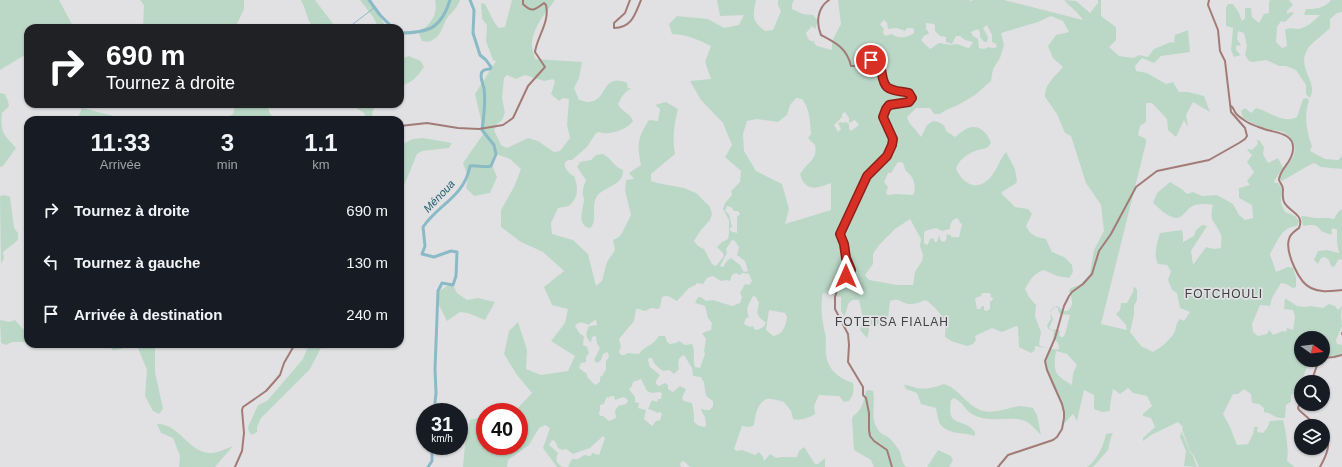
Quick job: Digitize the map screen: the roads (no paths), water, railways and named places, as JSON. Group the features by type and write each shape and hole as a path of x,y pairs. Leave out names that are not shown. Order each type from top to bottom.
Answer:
{"street":[{"path":"404,126 427,124 458,128 479,128 503,125 513,118 528,86 545,66 535,52 545,22 547,9 546,5 544,4 533,10 528,9 523,4 523,0"},
{"path":"630,0 625,13 614,23 614,28 623,28 633,19 641,0"},
{"path":"829,0 821,7 819,14 818,28 821,35 836,43 848,56 851,66 857,66 871,60 877,61 881,68 882,77 886,86 892,90 909,93 912,98 909,102 889,105 884,112 884,120 893,139 892,145 887,156 867,176 840,234 851,272 839,284 835,302 838,315 849,339 848,362 863,387 863,395 866,398 869,413 869,433 874,441 888,450 892,467"},
{"path":"998,467 1008,455 1053,440 1062,429 1064,412 1062,404 1046,370 1045,361 1055,338 1064,306 1069,296 1092,274 1098,251 1111,234 1136,187 1157,172 1209,160 1245,139 1246,132 1231,112 1225,62 1220,51 1218,30 1208,5 1209,0"},
{"path":"1230,105 1236,113 1247,122 1264,129 1282,133 1291,141 1293,149 1291,159 1281,172 1279,180 1283,188 1282,196 1284,202 1289,208 1298,214 1300,220 1299,228 1293,232 1289,238 1289,247 1293,266 1300,278 1311,288 1321,291 1342,290"},
{"path":"235,467 242,450 244,433 243,407 266,391 277,378 292,348"},
{"path":"1330,357 1342,355"},
{"path":"1300,411 1310,419"},
{"path":"1320,467 1326,455"}],"waterway":[{"name":"Ménoua","path":"369,0 389,24"},
{"name":"Ménoua","path":"404,33 426,30 438,23 450,0"},
{"name":"Ménoua","path":"435,403 438,291 442,283 453,285 456,276 457,252 451,251 434,257 422,254 425,246 423,227 457,193 467,177 470,166 491,166 496,154 494,145 482,130 485,98 481,74 484,70 490,69 491,67 480,55 473,33 474,10 470,0"},
{"path":"353,24 374,8"},
{"name":"Ménoua","path":"428,467 432,461 432,455"}],"district":[{"name":"FOTCHOULI","path":"1224,294"},
{"name":"FOTETSA FIALAH","path":"892,322"}]}
